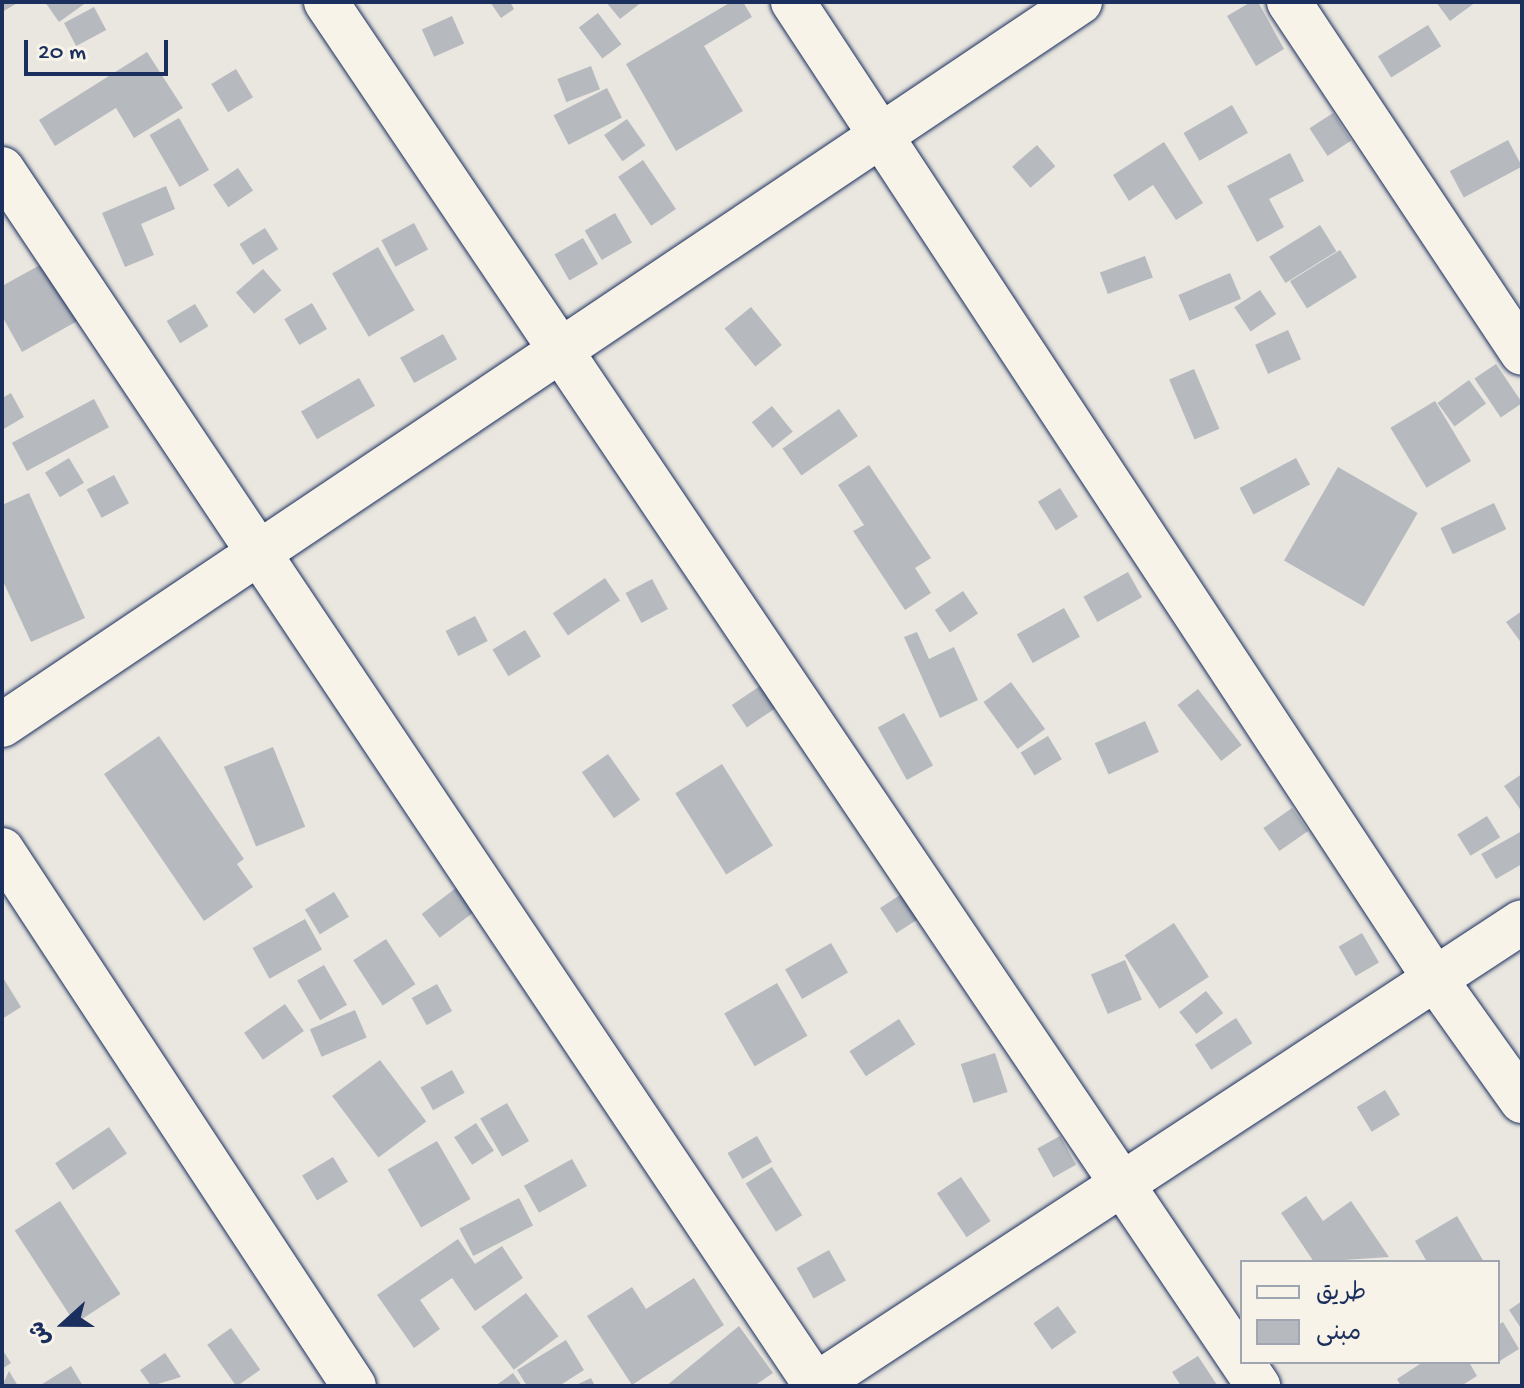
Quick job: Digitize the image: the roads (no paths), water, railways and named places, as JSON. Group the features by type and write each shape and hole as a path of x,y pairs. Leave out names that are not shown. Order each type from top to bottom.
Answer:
{"street":[{"path":"326,2 1240,1359"},
{"path":"793,2 883,133 1435,979 1522,1101"},
{"path":"2,725 257,550 561,352 1080,2"},
{"path":"1289,2 1522,353"},
{"path":"2,169 816,1386 1522,922"},
{"path":"2,850 354,1386"},
{"path":"1243,1364 1258,1386"}]}
